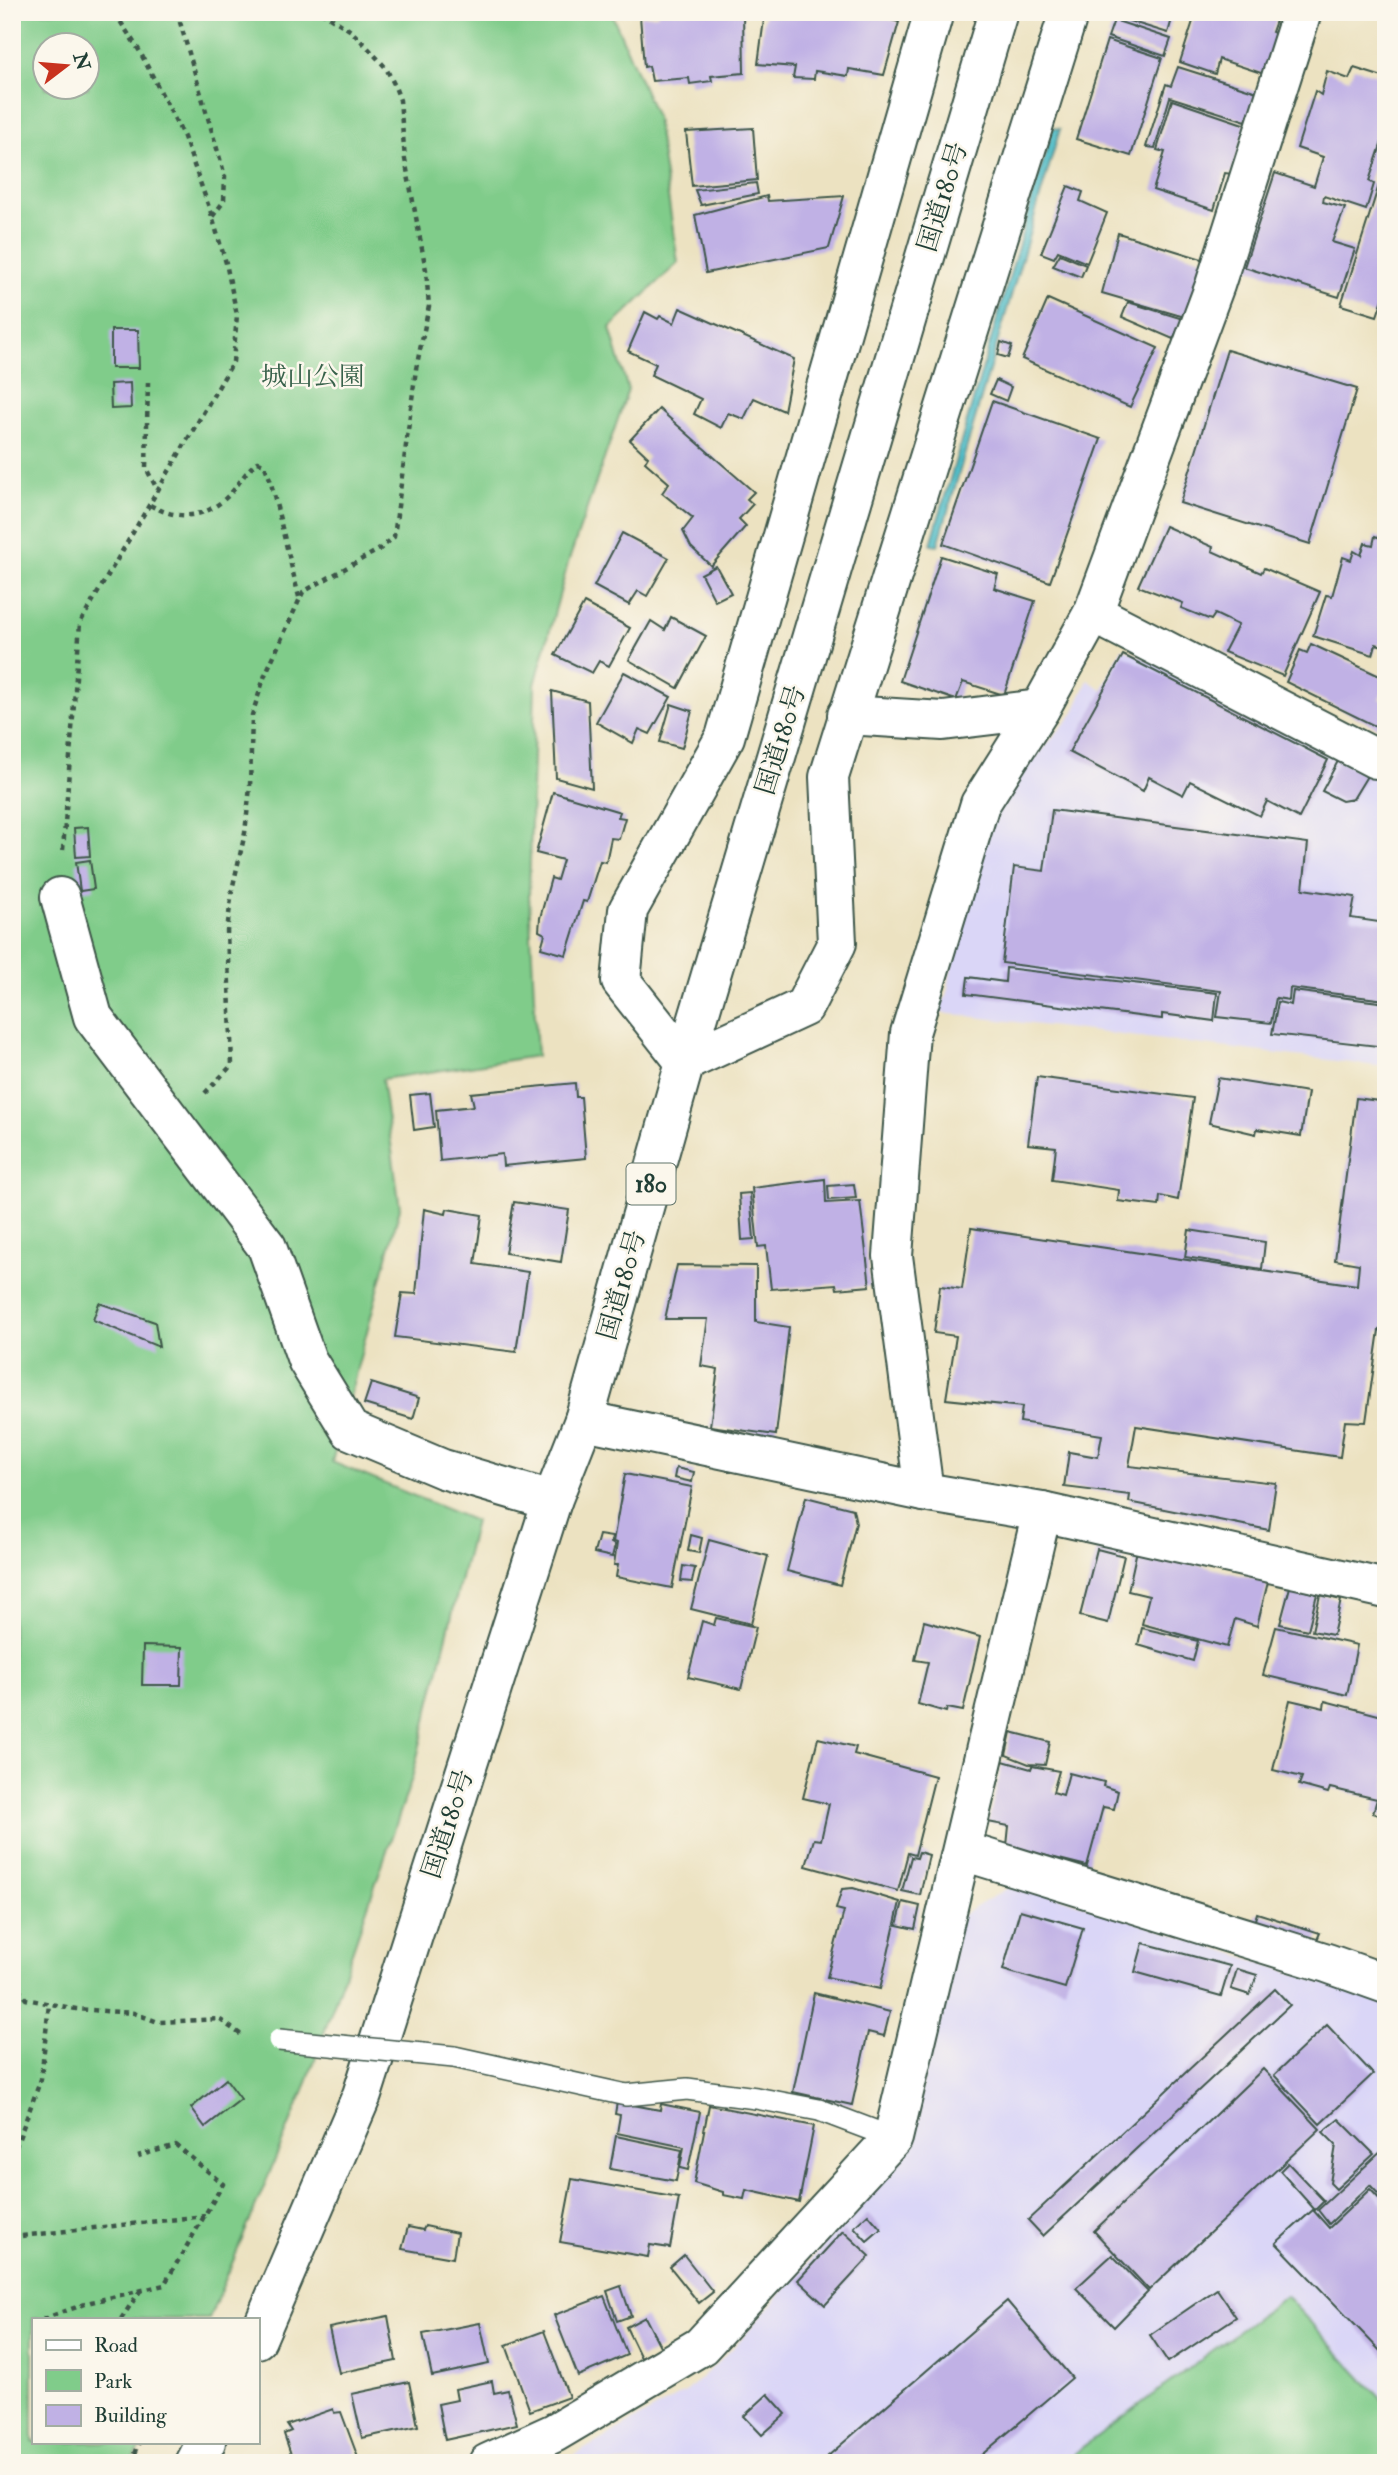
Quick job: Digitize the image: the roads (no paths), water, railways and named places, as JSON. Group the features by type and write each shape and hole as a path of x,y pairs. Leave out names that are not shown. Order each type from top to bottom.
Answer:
{"main road":[{"path":"934,12 725,737 628,911 621,981 685,1062 804,1007 837,943 830,777 847,715 1069,12"},
{"name":"国道180号","path":"259,2334 362,2095 552,1501 584,1420 685,1062 998,12"},
{"path":"924,1492 892,1256 910,1033 980,804 1040,709 1093,613 1215,285 1302,12"},
{"path":"1093,613 1377,759 1386,757"},
{"path":"847,715 943,721 1040,709"},
{"path":"60,897 93,1017 267,1247 307,1360 350,1430 443,1469 552,1501"},
{"path":"584,1420 924,1492 1042,1512 1386,1588"},
{"path":"488,2463 554,2433 701,2346 893,2138 1042,1512"},
{"path":"963,1851 1386,1984"},
{"path":"195,2463 205,2444"}],"lane":[{"path":"278,2040 454,2057 626,2095 687,2089 756,2098 819,2110 893,2138"}],"water":[{"path":"1053,128 1060,129 938,545 931,544"}],"park label":[{"name":"城山公園","path":"313,377"}]}
